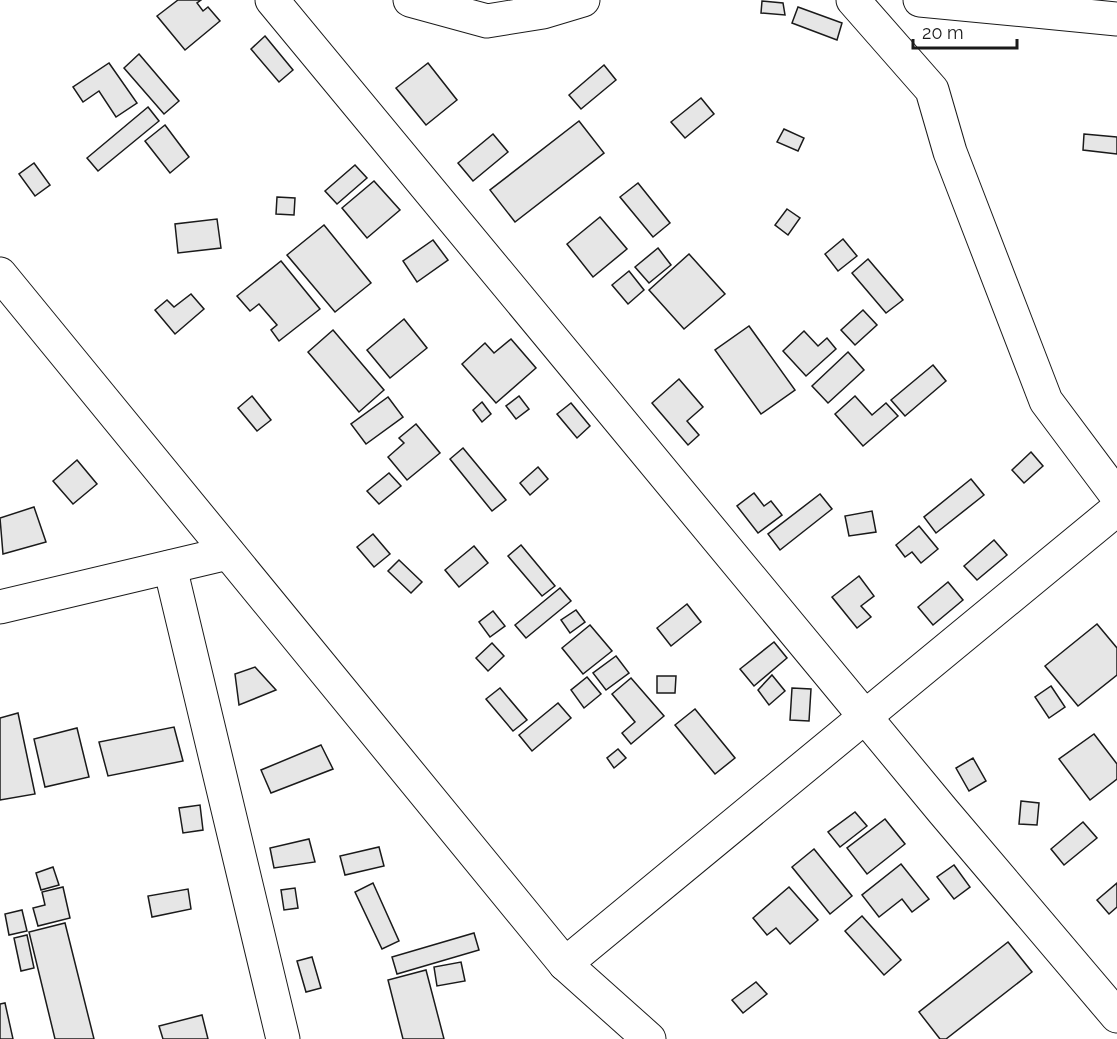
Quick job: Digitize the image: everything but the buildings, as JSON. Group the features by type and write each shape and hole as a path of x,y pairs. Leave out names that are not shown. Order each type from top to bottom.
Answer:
{"street":[{"path":"272,0 865,717 1117,1017"},
{"path":"410,0 487,21 543,12 583,0"},
{"path":"853,0 932,90 950,152 1046,401 1117,496"},
{"path":"920,0 1117,19"},
{"path":"0,274 566,964 649,1039"},
{"path":"566,964 1117,509"},
{"path":"0,607 228,553"},
{"path":"170,567 283,1039"}]}
